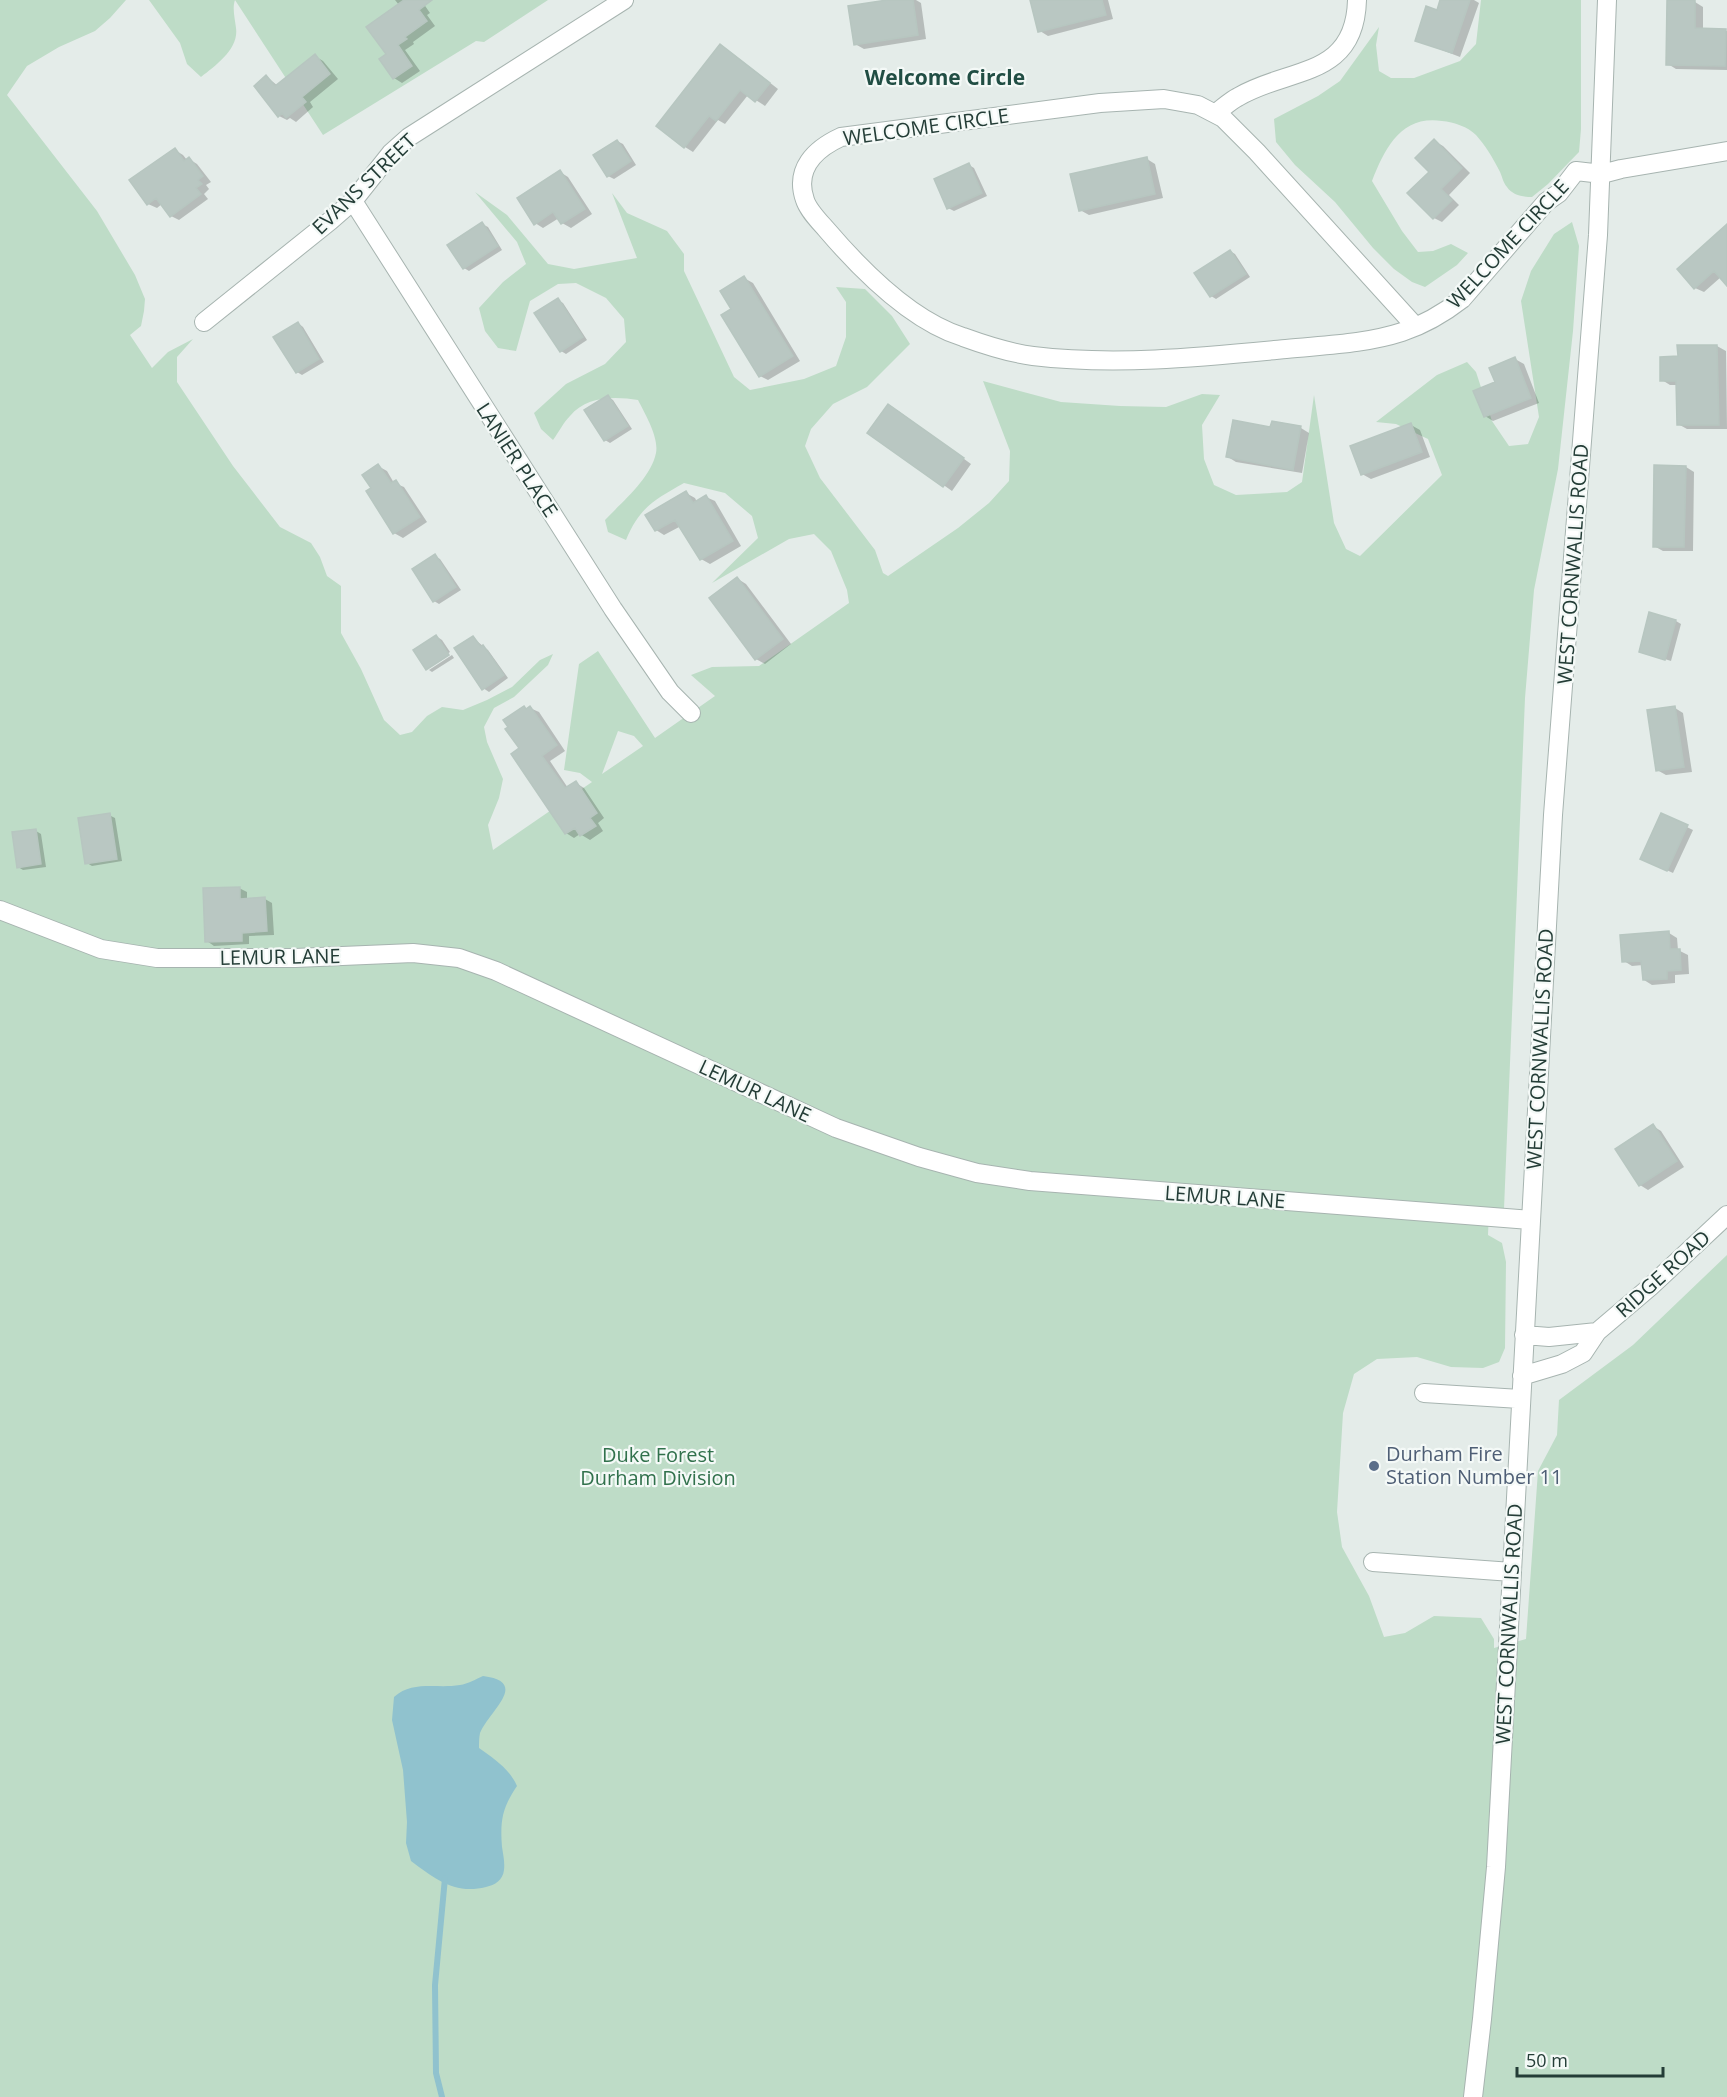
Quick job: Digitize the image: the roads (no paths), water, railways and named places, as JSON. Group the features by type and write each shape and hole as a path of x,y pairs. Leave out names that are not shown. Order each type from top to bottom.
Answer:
{"street":[{"name":"EVANS STREET","path":"204,322 353,201 379,166 409,136 624,0"},
{"path":"1216,113 1238,96 1320,67 1347,42 1357,0"},
{"name":"WEST CORNWALLIS ROAD","path":"1473,2097 1496,1867 1553,815 1602,174 1607,0"},
{"name":"WELCOME CIRCLE","path":"1416,326 1257,152 1216,113 1198,105 1164,99 1100,103 841,137 822,145 809,159 802,178 805,200 843,249 892,294 917,314 942,329 961,337 1030,356 1128,360 1193,357 1367,341 1416,326 1462,299 1546,202 1559,193 1576,171 1602,174"},
{"path":"1602,174 1727,152"},
{"name":"LANIER PLACE","path":"353,201 613,609 670,692 691,713"},
{"name":"LEMUR LANE","path":"0,910 101,949 157,958 295,958 413,953 459,958 496,971 836,1128 918,1157 977,1173 1030,1181 1531,1220"},
{"name":"RIDGE ROAD","path":"1522,1376 1562,1364 1583,1353 1597,1332 1650,1287 1727,1215"},
{"name":"RIDGE ROAD","path":"1524,1335 1550,1337 1597,1332"},
{"path":"1424,1393 1520,1399"},
{"path":"1373,1562 1512,1572"}],"water":[{"path":"483,1676 497,1679 504,1684 505,1691 503,1698 480,1733 479,1748 505,1769 517,1786 505,1808 502,1822 504,1870 502,1877 498,1882 489,1886 465,1889 446,1884 411,1861 406,1843 407,1822 403,1770 392,1720 394,1697 401,1692 417,1687 469,1683"}],"waterway":[{"path":"442,2097 436,2073 435,1985 445,1878"}],"place":[{"name":"Durham Fire Station Number 11","path":"1374,1466"}],"district":[{"name":"Welcome Circle","path":"945,78"}],"park label":[{"name":"Duke Forest Durham Division","path":"658,1466"}]}
